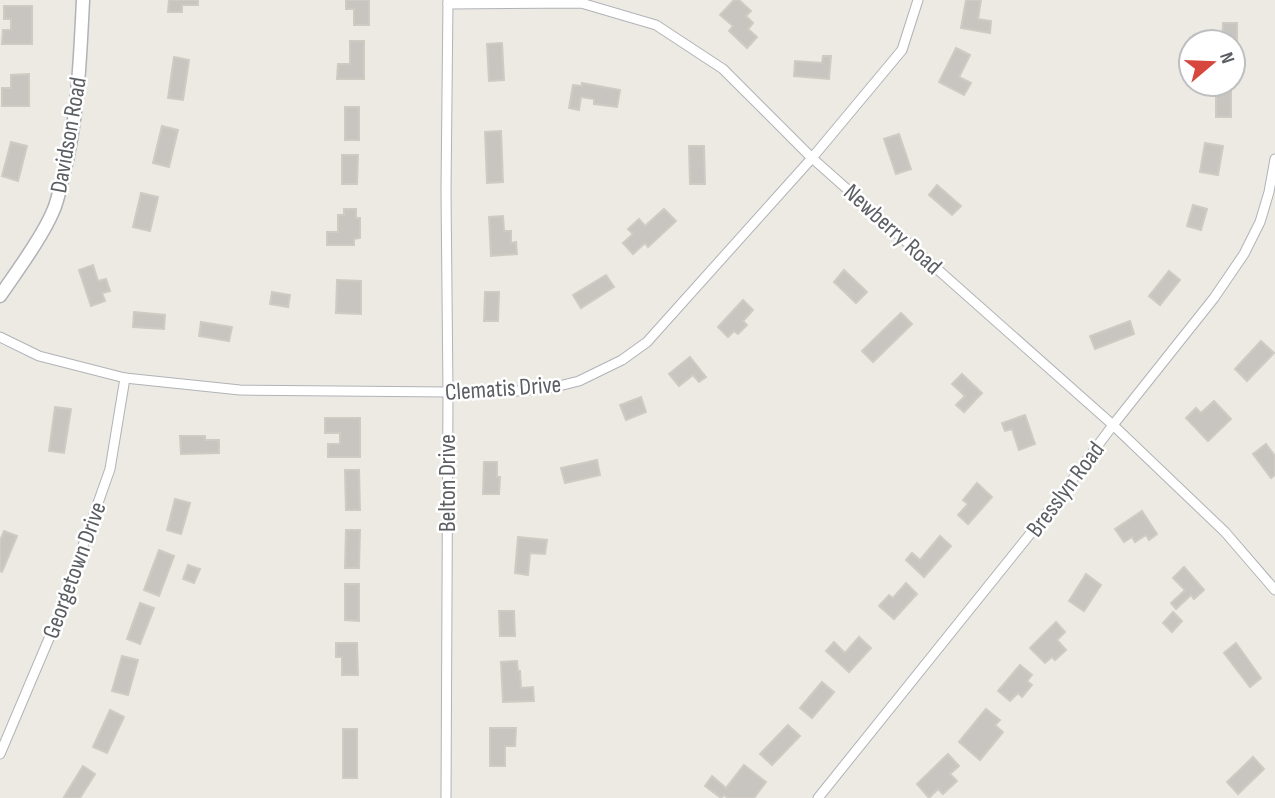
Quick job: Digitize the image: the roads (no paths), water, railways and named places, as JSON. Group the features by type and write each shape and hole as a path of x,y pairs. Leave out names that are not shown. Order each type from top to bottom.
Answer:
{"street":[{"name":"Davidson Road","path":"0,296 41,232 57,199 76,112 83,0"},
{"name":"Clematis Drive","path":"0,337 39,356 125,379 240,390 517,391 555,387 592,376 622,360 647,342 812,158 902,50 918,0"},
{"name":"Newberry Road","path":"448,2 581,2 656,25 723,69 812,158 1113,425 1225,532 1275,590"},
{"name":"Belton Drive","path":"446,798 448,2"},
{"name":"Bresslyn Road","path":"818,798 1055,503 1214,298 1244,254 1260,222 1272,193 1275,159"},
{"name":"Georgetown Drive","path":"0,754 56,622 110,469 125,379"}]}
